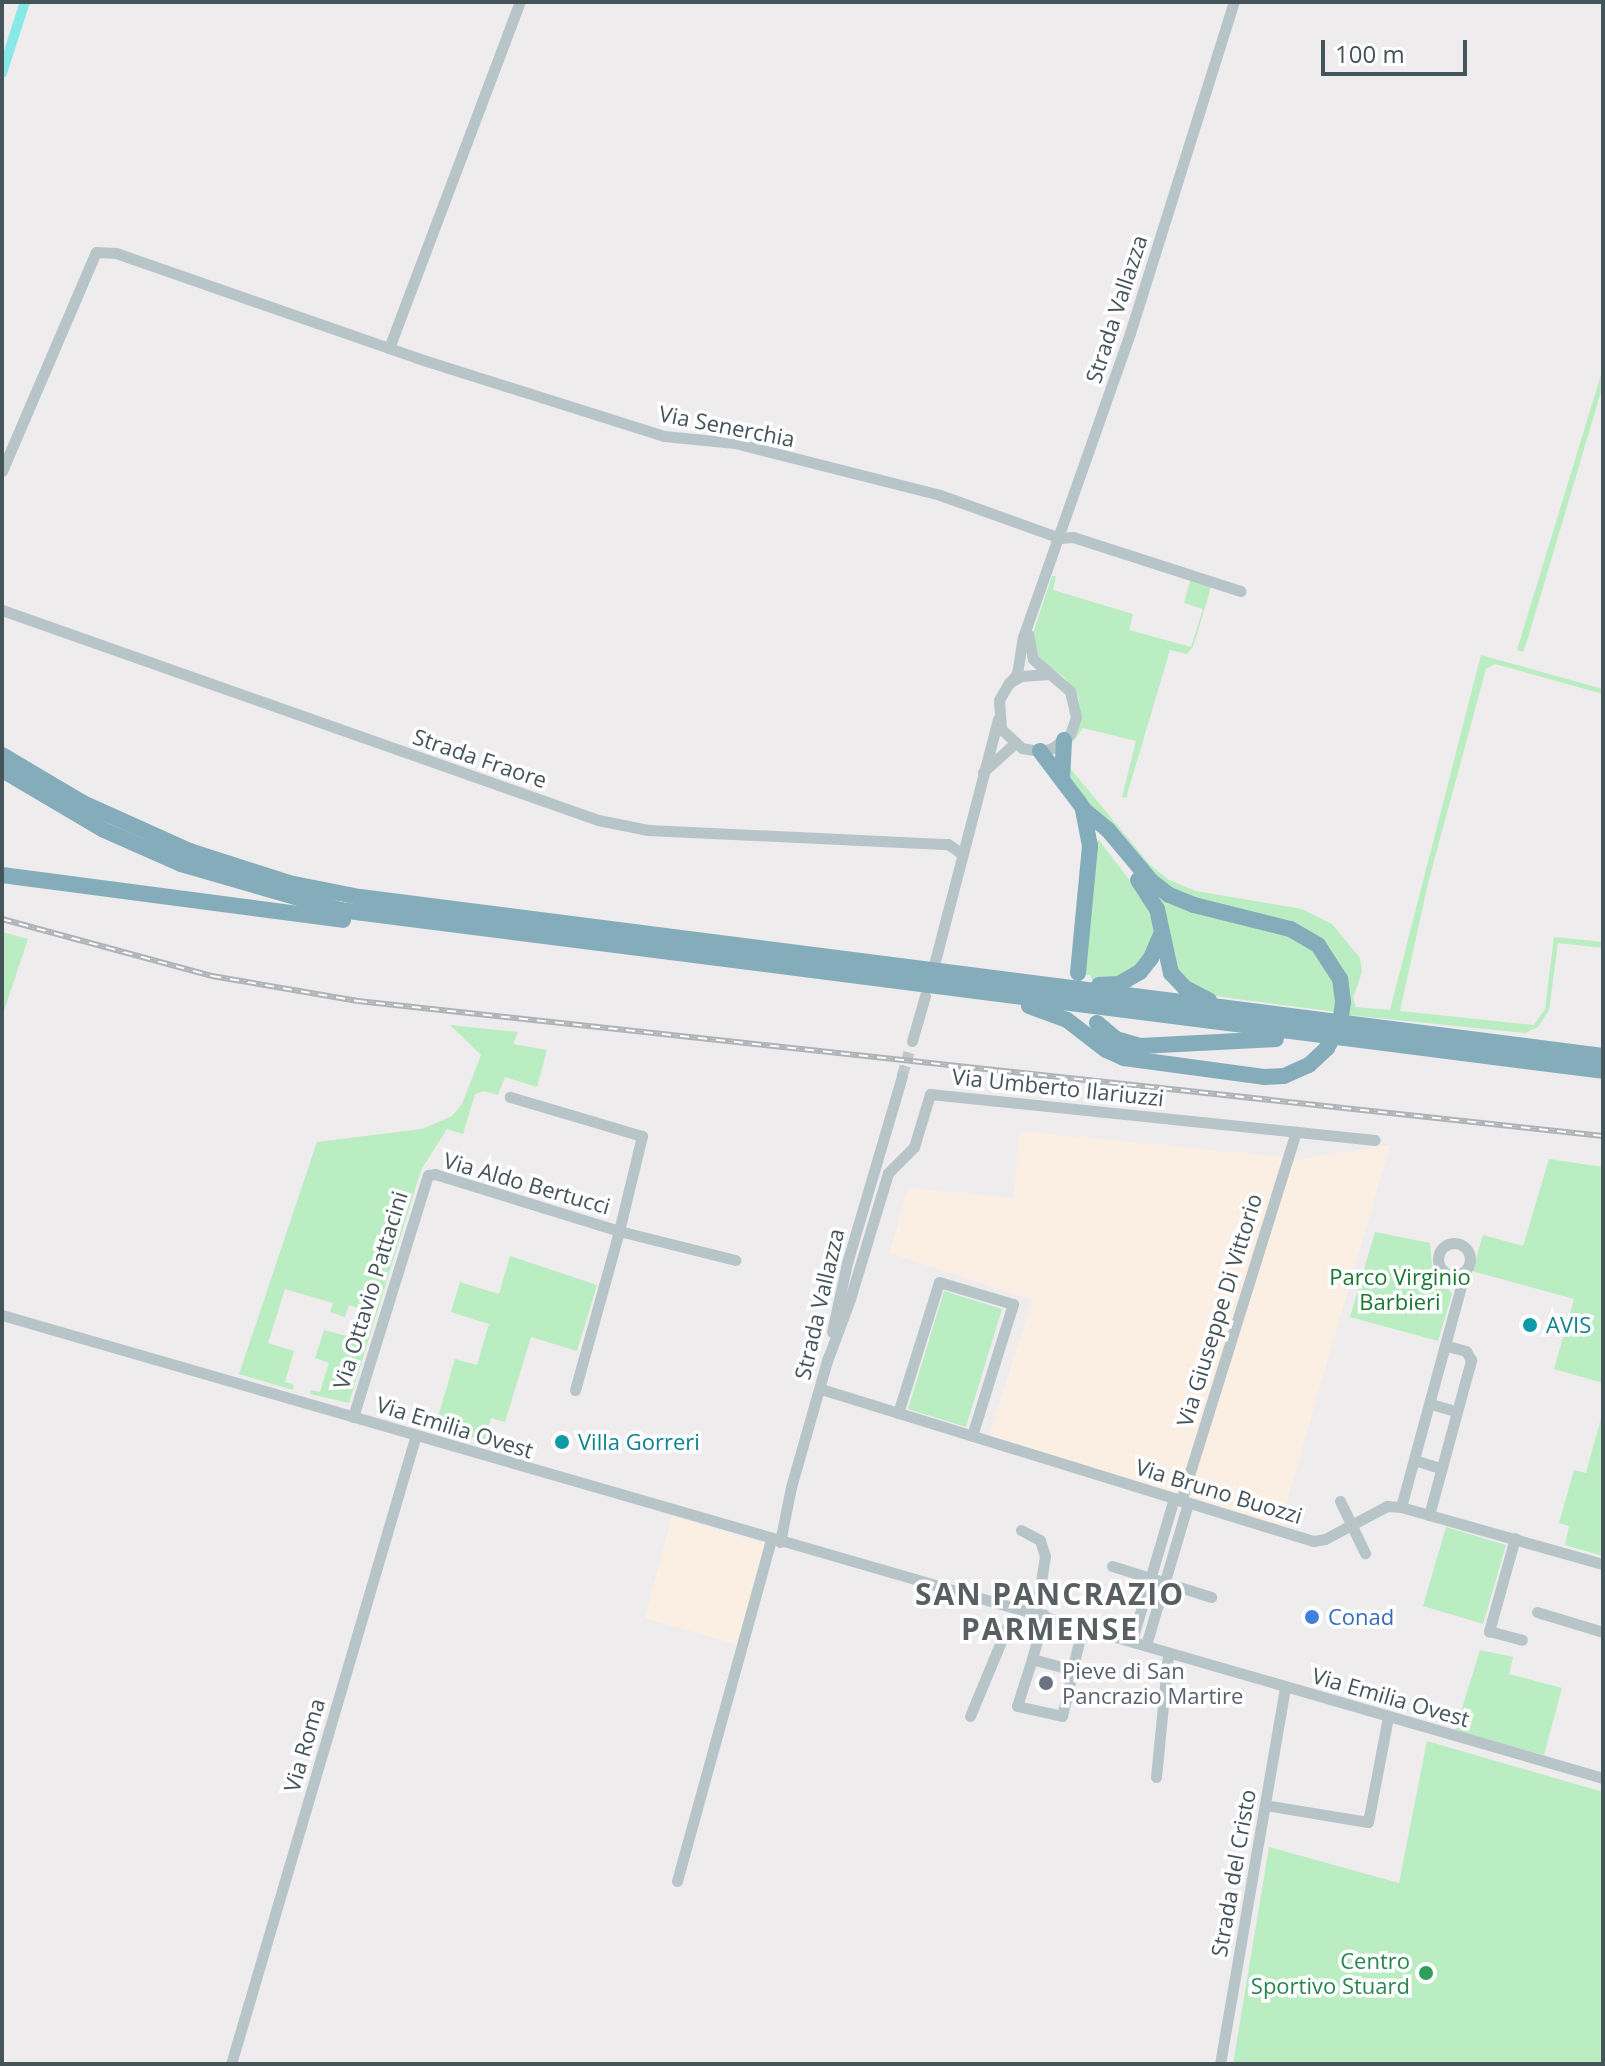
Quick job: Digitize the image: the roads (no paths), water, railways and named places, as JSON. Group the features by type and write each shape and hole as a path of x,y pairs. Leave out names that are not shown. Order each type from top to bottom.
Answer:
{"highway":[{"path":"1062,781 1064,740"},
{"path":"1040,751 1150,896 1159,913 1171,973 1199,996 1307,1013 1363,1026"},
{"path":"2,755 83,803 133,828 190,851 289,883 381,900 1311,1034 1603,1071"},
{"path":"2,770 104,830 181,864 340,910 906,975"},
{"path":"958,982 1055,1014 1106,1050 1130,1060 1264,1077 1296,1072 1320,1056 1340,1024 1343,996 1335,968 1318,945 1295,931 1194,905 1164,892 1080,804"},
{"path":"1078,973 1090,840 1080,804"},
{"path":"2,875 414,929 476,928"},
{"path":"958,982 1016,976 1096,985 1119,984 1145,967 1161,932"},
{"path":"994,979 1603,1056"},
{"path":"1097,1023 1116,1039 1148,1047 1237,1039 1298,1038 1311,1034"}],"street":[{"path":"389,348 520,2"},
{"name":"Strada Vallazza","path":"935,961 998,719 999,700 1017,674 1028,626 1130,333 1234,2"},
{"name":"Via Senerchia","path":"2,471 96,252 116,253 389,348 664,436 735,443 940,495 1060,538 1073,537 1240,591"},
{"name":"Strada Fraore","path":"2,610 598,820 648,830 948,844 961,853"},
{"path":"998,719 1014,744 1040,751 1064,740 1074,726 1076,708 1070,691 1033,659 1027,643 1028,626"},
{"path":"1009,683 1028,673 1049,674"},
{"path":"983,773 1014,744"},
{"path":"910,1047 925,996"},
{"name":"Strada Vallazza","path":"677,1881 757,1589 776,1540 821,1389 845,1273 902,1076"},
{"name":"Via Umberto Ilariuzzi","path":"827,1361 853,1290 888,1173 914,1147 930,1094 1375,1140"},
{"name":"Via Aldo Bertucci","path":"428,1175 435,1174 619,1231 642,1136 510,1097"},
{"name":"Via Giuseppe Di Vittorio","path":"1181,1501 1296,1132"},
{"name":"Via Ottavio Pattacini","path":"353,1417 428,1175"},
{"path":"575,1390 619,1231 732,1259"},
{"path":"1460,1293 1452,1275 1443,1270 1439,1261 1441,1252 1448,1245 1459,1244 1468,1251 1470,1261 1401,1507 1603,1564"},
{"path":"1452,1275 1465,1271"},
{"path":"898,1413 939,1282 1013,1304 972,1436"},
{"name":"Via Emilia Ovest","path":"2,1315 353,1417 415,1438 1014,1610 1040,1614 1132,1640 1168,1654 1603,1778"},
{"path":"1429,1515 1471,1360 1466,1351 1447,1346"},
{"name":"Via Bruno Buozzi","path":"821,1389 1313,1541 1387,1506 1401,1507"},
{"path":"1431,1404 1456,1411"},
{"name":"Via Roma","path":"231,2064 415,1438"},
{"path":"1414,1460 1441,1468"},
{"path":"1132,1640 1150,1577 1181,1501"},
{"path":"1146,1645 1164,1582 1181,1501"},
{"path":"1340,1501 1365,1553"},
{"path":"1021,1530 1040,1540 1045,1556 1040,1614 1019,1709 1062,1716 1083,1627"},
{"path":"1515,1538 1489,1631 1522,1640"},
{"path":"1112,1566 1211,1597"},
{"path":"1537,1612 1603,1632"},
{"path":"970,1716 1007,1627"},
{"path":"1156,1777 1168,1654"},
{"path":"1032,1659 1073,1666"},
{"name":"Strada del Cristo","path":"1220,2064 1285,1688"},
{"path":"1265,1805 1368,1822 1388,1717"}],"waterway":[{"path":"2,73 25,2"}],"tunnel":[{"path":"902,1076 909,1052"}],"railway":[{"path":"2,919 212,976 358,1001 1603,1136"}],"place":[{"name":"AVIS","path":"1530,1325"},
{"name":"Villa Gorreri","path":"562,1442"},
{"name":"Conad","path":"1312,1617"},
{"name":"Pieve di San Pancrazio Martire","path":"1046,1683"},
{"name":"Centro Sportivo Stuard","path":"1426,1973"}],"district":[{"name":"SAN PANCRAZIO PARMENSE","path":"1050,1611"}],"park label":[{"name":"Parco Virginio Barbieri","path":"1400,1288"}]}
